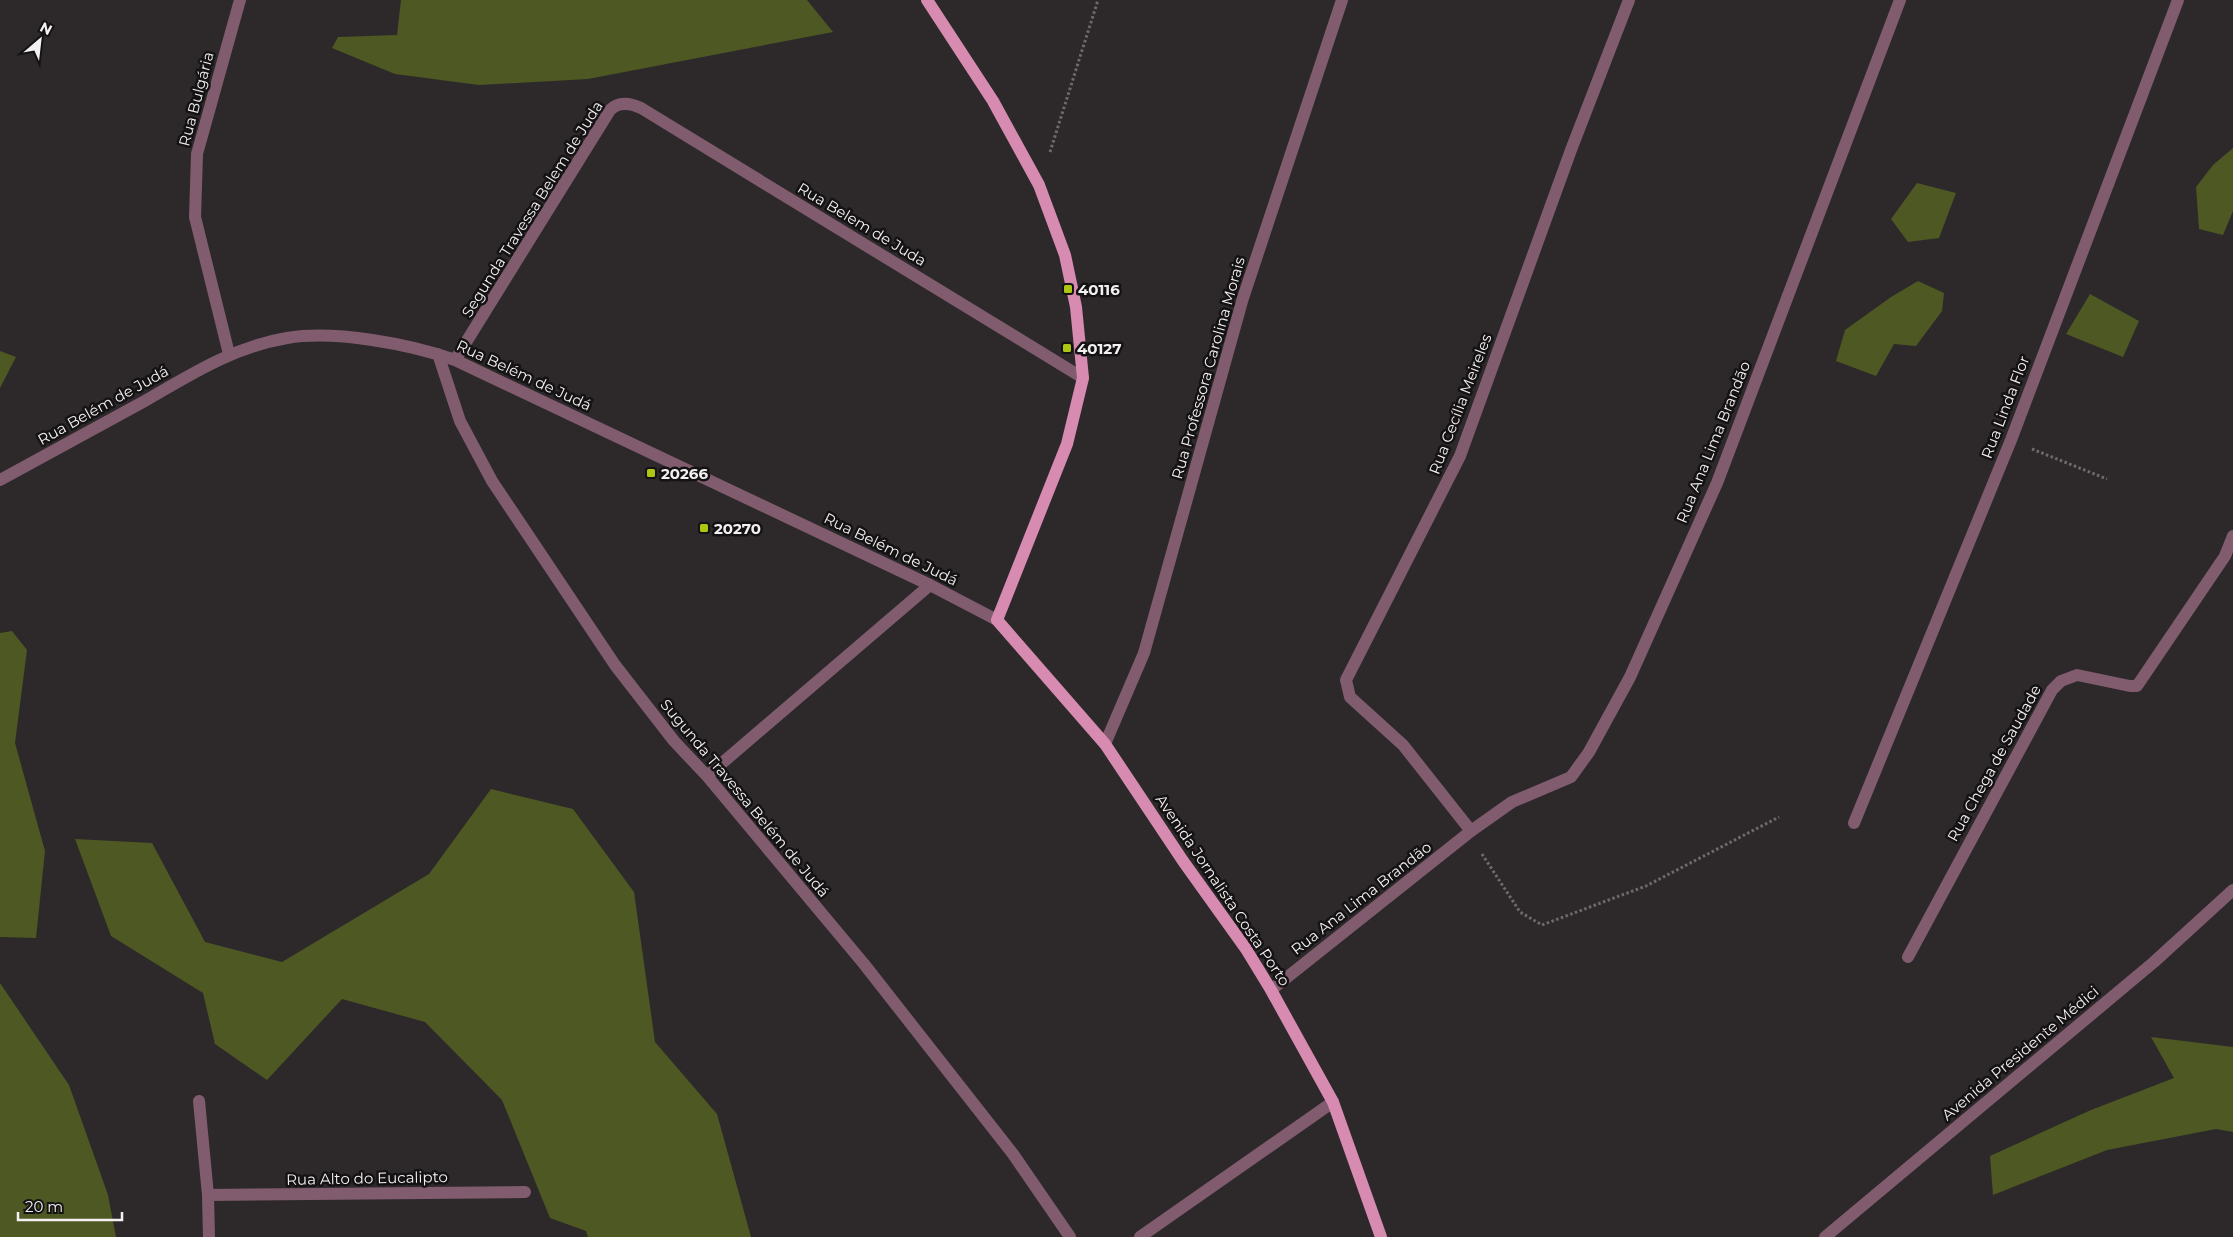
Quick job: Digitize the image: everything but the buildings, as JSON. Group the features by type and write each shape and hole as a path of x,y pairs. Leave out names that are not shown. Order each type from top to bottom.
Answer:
{"main road":[{"path":"927,0 993,101 1039,185 1065,255 1076,307 1083,378 1067,444 997,620"},
{"name":"Avenida Jornalista Costa Porto","path":"997,620 1105,744 1183,861 1246,949 1333,1102 1381,1237"}],"street":[{"name":"Rua Bulgária","path":"229,354 195,217 197,154 240,0"},
{"name":"Rua Professora Carolina Morais","path":"1105,744 1144,653 1243,298 1342,0"},
{"name":"Rua Cecília Meireles","path":"1471,831 1403,745 1350,697 1346,680 1460,456 1571,150 1630,0"},
{"name":"Rua Ana Lima Brandão","path":"1271,990 1471,831 1512,802 1571,777 1589,752 1630,677 1717,483 1900,0"},
{"name":"Rua Linda Flor","path":"1854,823 2011,440 2178,0"},
{"name":"Segunda Travessa Belem de Juda","path":"455,360 610,110 615,105 622,104"},
{"name":"Rua Belem de Juda","path":"622,104 641,108 1083,378"},
{"name":"Rua Belém de Judá","path":"0,480 229,354 262,343 289,338 318,336 367,340 438,354 455,360 930,585 997,620"},
{"name":"Sugunda Travessa Belém de Judá","path":"438,354 460,421 492,481 615,665 674,741 707,776 870,971 1013,1154 1070,1237"},
{"name":"Rua Chega de Saudade","path":"1908,957 2052,690 2061,681 2076,675 2137,686 2229,552 2233,536"},
{"path":"707,776 930,585"},
{"name":"Avenida Presidente Médici","path":"1825,1237 2154,962 2233,890"},
{"path":"199,1101 208,1195 209,1237"},
{"path":"1140,1237 1333,1102"},
{"name":"Rua Alto do Eucalipto","path":"208,1195 526,1192"}],"path":[{"path":"1039,185 1098,0"},
{"path":"2011,440 2107,479"},
{"path":"1471,831 1479,850 1520,912 1542,925 1646,886 1779,817"}],"green space":[{"path":"401,0 807,0 833,32 588,79 479,85 395,74 332,48 338,37 397,35"},
{"path":"2233,148 2233,211 2223,235 2199,229 2196,187 2213,165"},
{"path":"1917,183 1956,193 1939,238 1908,242 1891,219"},
{"path":"1918,281 1944,293 1942,311 1916,346 1894,344 1876,376 1836,361 1845,330 1891,297"},
{"path":"2090,294 2139,321 2123,357 2066,334"},
{"path":"0,351 16,357 0,388"},
{"path":"12,631 27,650 15,743 45,851 36,938 0,937 0,633"},
{"path":"491,789 573,809 634,892 655,1042 717,1114 751,1237 588,1237 586,1231 550,1218 502,1100 425,1022 342,999 267,1080 215,1044 203,993 111,936 75,839 152,843 205,942 282,962 429,874"},
{"path":"0,983 69,1085 108,1195 116,1237 0,1237"},
{"path":"2151,1037 2233,1047 2233,1132 2216,1129 2107,1150 1993,1195 1990,1156 2091,1110 2174,1078"}],"place":[{"name":"40116","path":"1068,289"},
{"name":"40127","path":"1067,348"},
{"name":"20266","path":"651,473"},
{"name":"20270","path":"704,528"}]}
